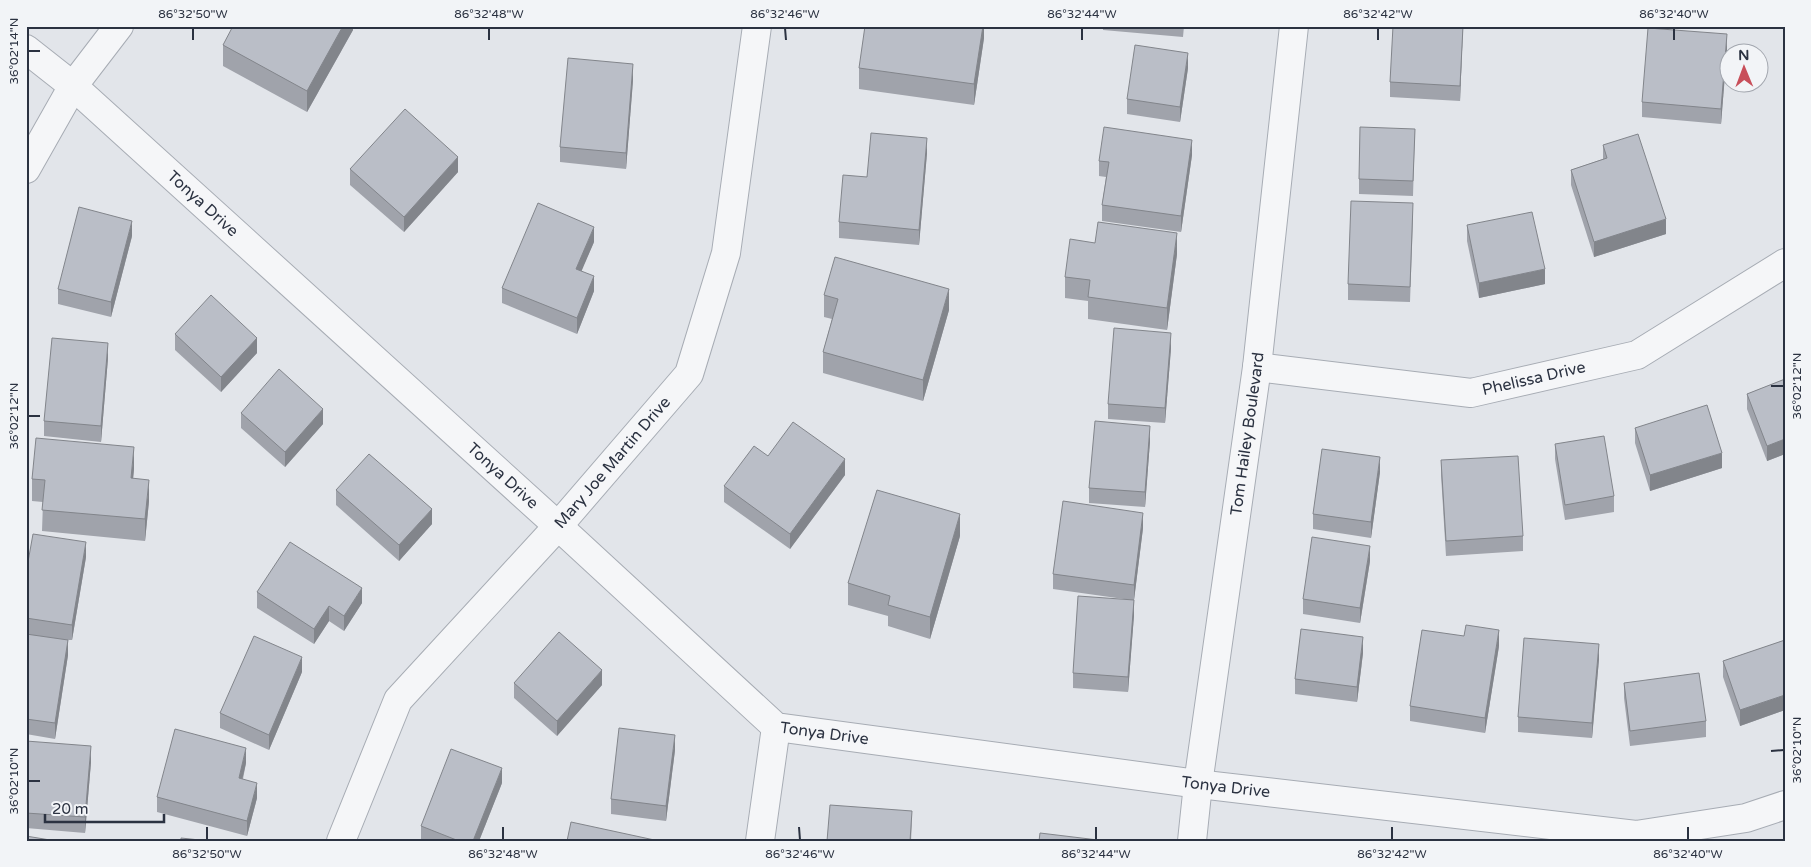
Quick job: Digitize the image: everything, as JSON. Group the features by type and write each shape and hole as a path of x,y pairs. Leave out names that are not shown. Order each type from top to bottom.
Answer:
{"street":[{"path":"26,169 73,86 119,26"},
{"name":"Mary Joe Martin Drive","path":"341,841 398,700 558,526 689,374 726,254 757,26"},
{"name":"Tom Hailey Boulevard","path":"1192,841 1198,784 1257,367 1294,26"},
{"name":"Tonya Drive","path":"26,49 73,86 558,526 776,727 1198,784 1636,835 1746,818 1785,805"},
{"name":"Phelissa Drive","path":"1257,367 1471,393 1637,355 1785,263"},
{"path":"760,841 776,727"}],"building":[{"path":"233,26 343,26 307,91 223,45"},
{"path":"865,26 983,26 974,84 859,68"},
{"path":"1393,26 1463,26 1460,86 1390,82"},
{"path":"1648,28 1727,34 1726,42 1718,42 1718,92 1722,92 1721,109 1642,102"},
{"path":"1135,45 1188,53 1180,107 1127,99"},
{"path":"568,58 633,64 626,153 560,147"},
{"path":"405,109 458,157 404,217 350,169"},
{"path":"1104,127 1192,140 1181,216 1102,205 1109,162 1099,161"},
{"path":"1360,127 1415,129 1413,181 1359,179"},
{"path":"871,133 927,138 919,230 839,222 843,175 867,177"},
{"path":"1638,134 1666,219 1594,242 1571,170 1607,158 1603,145"},
{"path":"1351,201 1413,203 1410,287 1348,284"},
{"path":"538,203 594,227 576,269 594,276 577,318 502,288"},
{"path":"79,207 132,221 111,302 58,289"},
{"path":"1532,212 1545,269 1479,283 1467,225"},
{"path":"1098,222 1177,233 1167,308 1088,297 1090,280 1065,277 1070,239 1095,243"},
{"path":"835,257 949,289 923,380 823,352 838,299 824,295"},
{"path":"211,295 257,338 221,377 175,334"},
{"path":"1114,328 1171,333 1165,408 1108,404"},
{"path":"52,338 108,343 101,426 44,421"},
{"path":"279,369 323,409 285,452 241,413"},
{"path":"1785,379 1785,439 1767,446 1747,394"},
{"path":"1707,405 1722,453 1650,475 1635,428"},
{"path":"1095,421 1150,426 1145,492 1089,488"},
{"path":"793,422 845,459 790,534 724,486 754,446 768,456"},
{"path":"1604,436 1614,496 1565,505 1555,444"},
{"path":"36,438 134,447 131,478 149,480 145,519 42,510 45,480 32,479"},
{"path":"1322,449 1380,457 1371,522 1313,514"},
{"path":"369,454 432,509 399,545 336,490"},
{"path":"1518,456 1523,536 1446,541 1441,460"},
{"path":"877,490 960,514 930,617 888,605 890,596 848,583"},
{"path":"1063,501 1143,513 1134,585 1053,574"},
{"path":"33,534 86,542 72,625 26,618 26,573"},
{"path":"1312,537 1370,546 1360,608 1303,599"},
{"path":"290,542 362,588 344,616 329,606 314,629 257,592"},
{"path":"1078,596 1134,600 1128,677 1073,673"},
{"path":"1466,625 1499,630 1485,718 1410,706 1422,630 1464,636"},
{"path":"1301,629 1363,637 1357,687 1295,679"},
{"path":"559,632 602,670 557,721 514,683"},
{"path":"26,634 68,640 55,723 26,719"},
{"path":"254,636 302,657 269,735 220,713"},
{"path":"1524,638 1599,644 1592,723 1518,717"},
{"path":"1785,640 1785,695 1740,710 1723,661"},
{"path":"1699,673 1706,721 1630,731 1624,683"},
{"path":"619,728 675,735 666,806 611,799"},
{"path":"175,729 246,748 239,778 257,783 247,821 157,797"},
{"path":"26,741 91,746 85,817 26,813"},
{"path":"451,749 502,768 473,841 459,841 421,826"},
{"path":"830,805 912,811 910,841 827,841"},
{"path":"571,822 659,841 567,841"},
{"path":"1040,833 1098,840 1039,841"},
{"path":"26,836 56,841 26,841"},
{"path":"181,838 209,841 181,841"}]}
